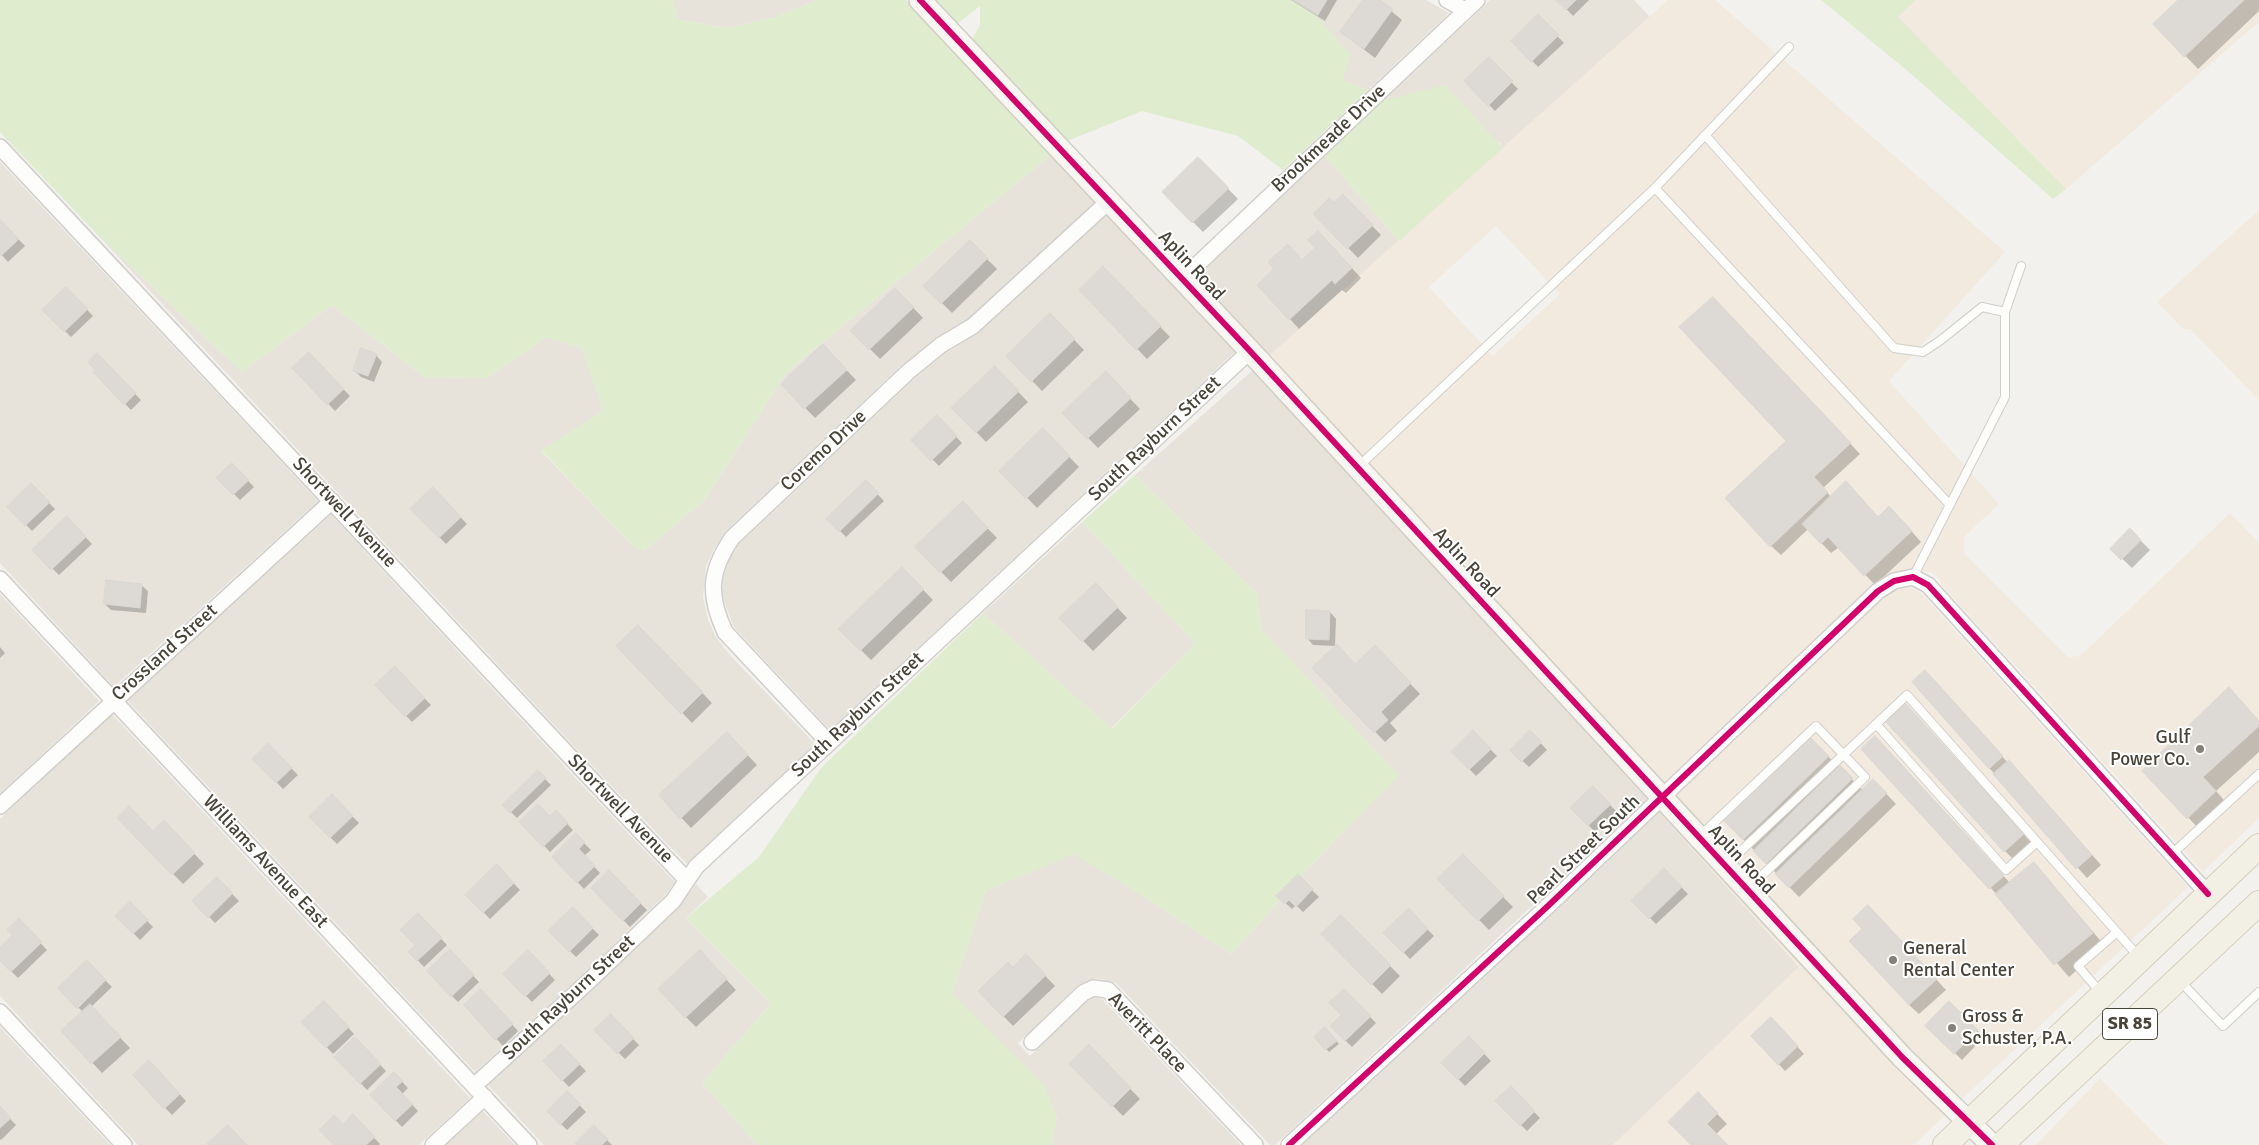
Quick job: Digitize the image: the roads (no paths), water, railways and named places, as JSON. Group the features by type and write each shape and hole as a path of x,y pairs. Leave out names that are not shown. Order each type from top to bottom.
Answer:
{"main road":[{"name":"SR 85","path":"1945,1145 2259,846"},
{"name":"SR 85","path":"2001,1145 2259,903"}],"street":[{"name":"Aplin Road","path":"920,0 1358,467 1902,1056 1992,1145"},
{"path":"1447,0 1465,10"},
{"name":"Brookmeade Drive","path":"1182,279 1477,0"},
{"name":"Shortwell Avenue","path":"0,147 687,880"},
{"name":"Coremo Drive","path":"829,743 724,632 717,616 712,596 716,566 721,553 732,538 909,371 941,345 973,326 1109,201"},
{"name":"South Rayburn Street","path":"474,1086 666,907 696,867 1250,351"},
{"name":"Crossland Street","path":"0,806 332,501"},
{"path":"1913,577 1928,585 2208,894"},
{"name":"Pearl Street South","path":"1289,1145 1549,905 1878,591 1894,581 1913,577"},
{"name":"Williams Avenue East","path":"0,579 529,1145"},
{"name":"Averitt Place","path":"1032,1042 1083,993 1093,988 1108,990 1255,1145"},
{"path":"0,1012 124,1145"},
{"path":"433,1145 485,1097"}],"lane":[{"path":"1358,467 1655,188 1789,46"},
{"path":"1704,135 1894,348 1924,352 1982,307 2005,312"},
{"path":"1655,188 1950,505"},
{"path":"1913,577 2004,397 2005,312 2021,266"},
{"path":"1726,866 1907,695 2140,959"},
{"path":"1876,724 2006,870 2037,842"},
{"path":"1699,837 1816,726 1865,777 1748,889"},
{"path":"2172,854 2259,774"},
{"path":"2102,995 2078,966 2117,932"},
{"path":"2179,979 2224,1026 2259,992"}],"place":[{"name":"Gulf Power Co.","path":"2200,749"},
{"name":"General Rental Center","path":"1893,960"},
{"name":"Gross & Schuster, P.A.","path":"1952,1028"}]}
